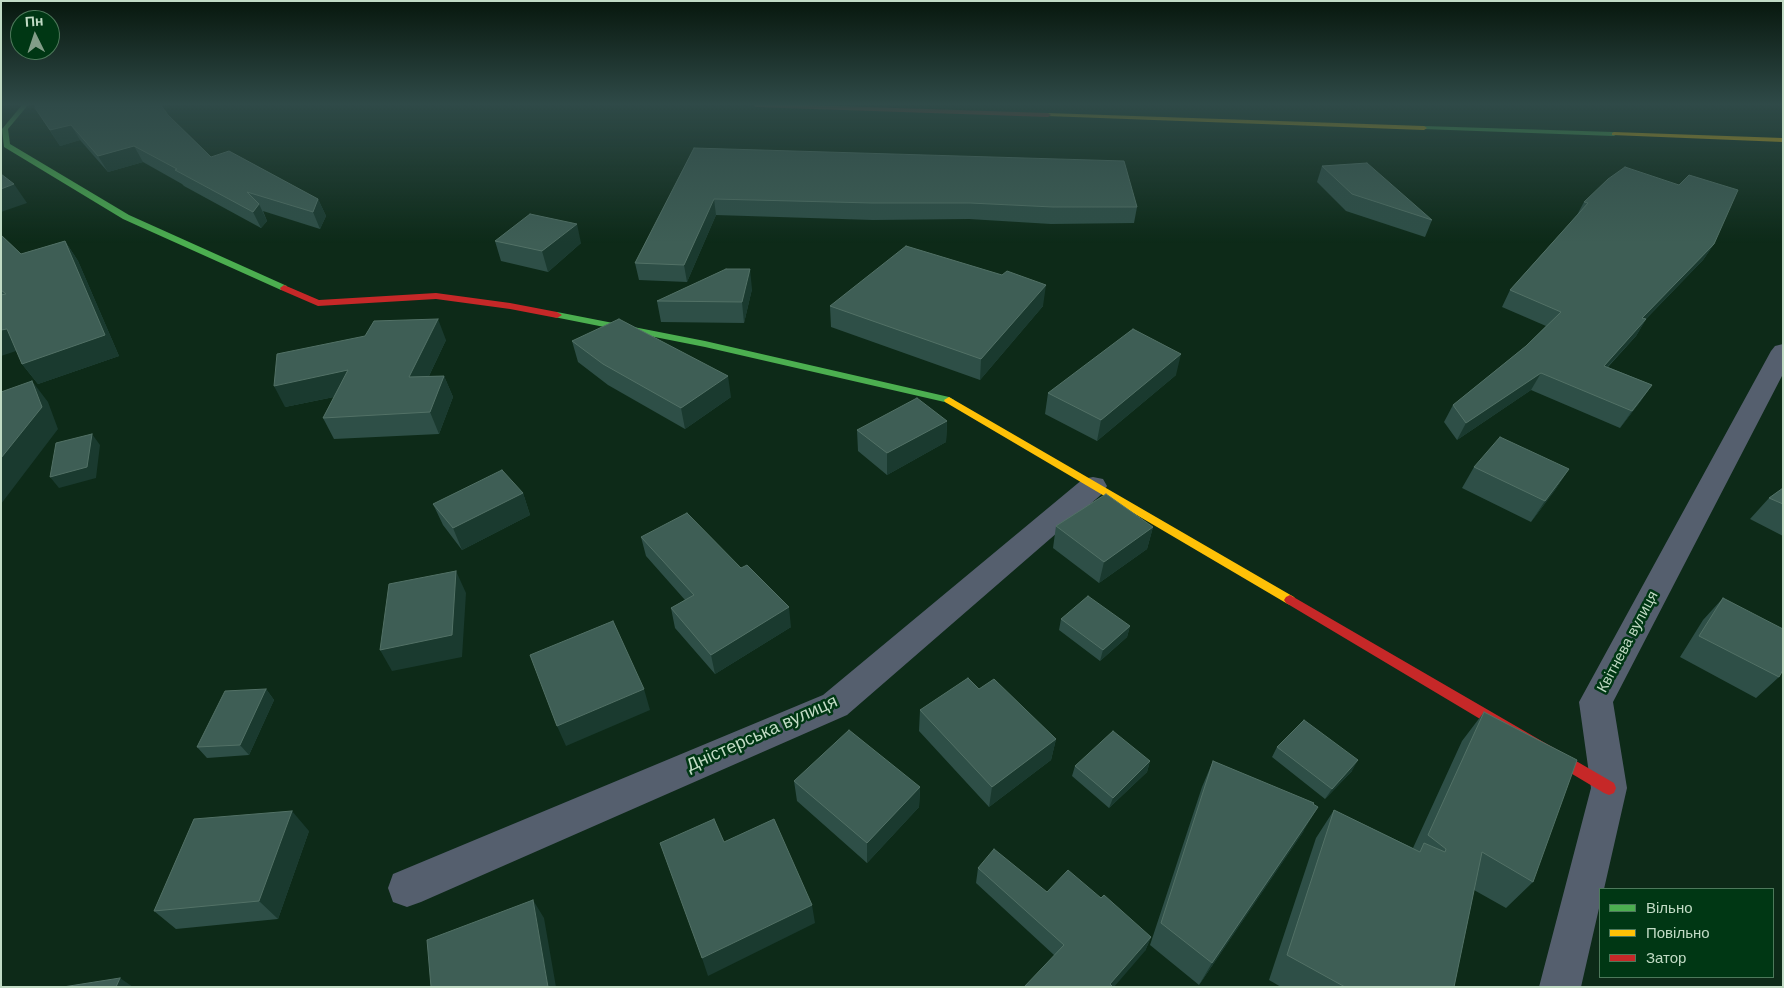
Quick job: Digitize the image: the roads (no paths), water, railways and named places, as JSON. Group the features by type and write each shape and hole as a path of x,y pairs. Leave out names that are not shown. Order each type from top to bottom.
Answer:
{"street":[{"path":"13,151 126,217 318,303 436,296 510,306 705,344 945,398 1609,788"},
{"name":"Квітнева вулиця","path":"1560,987 1609,788 1596,702 1783,351"},
{"name":"Дністерська вулиця","path":"407,888 835,705 1094,486"}]}
